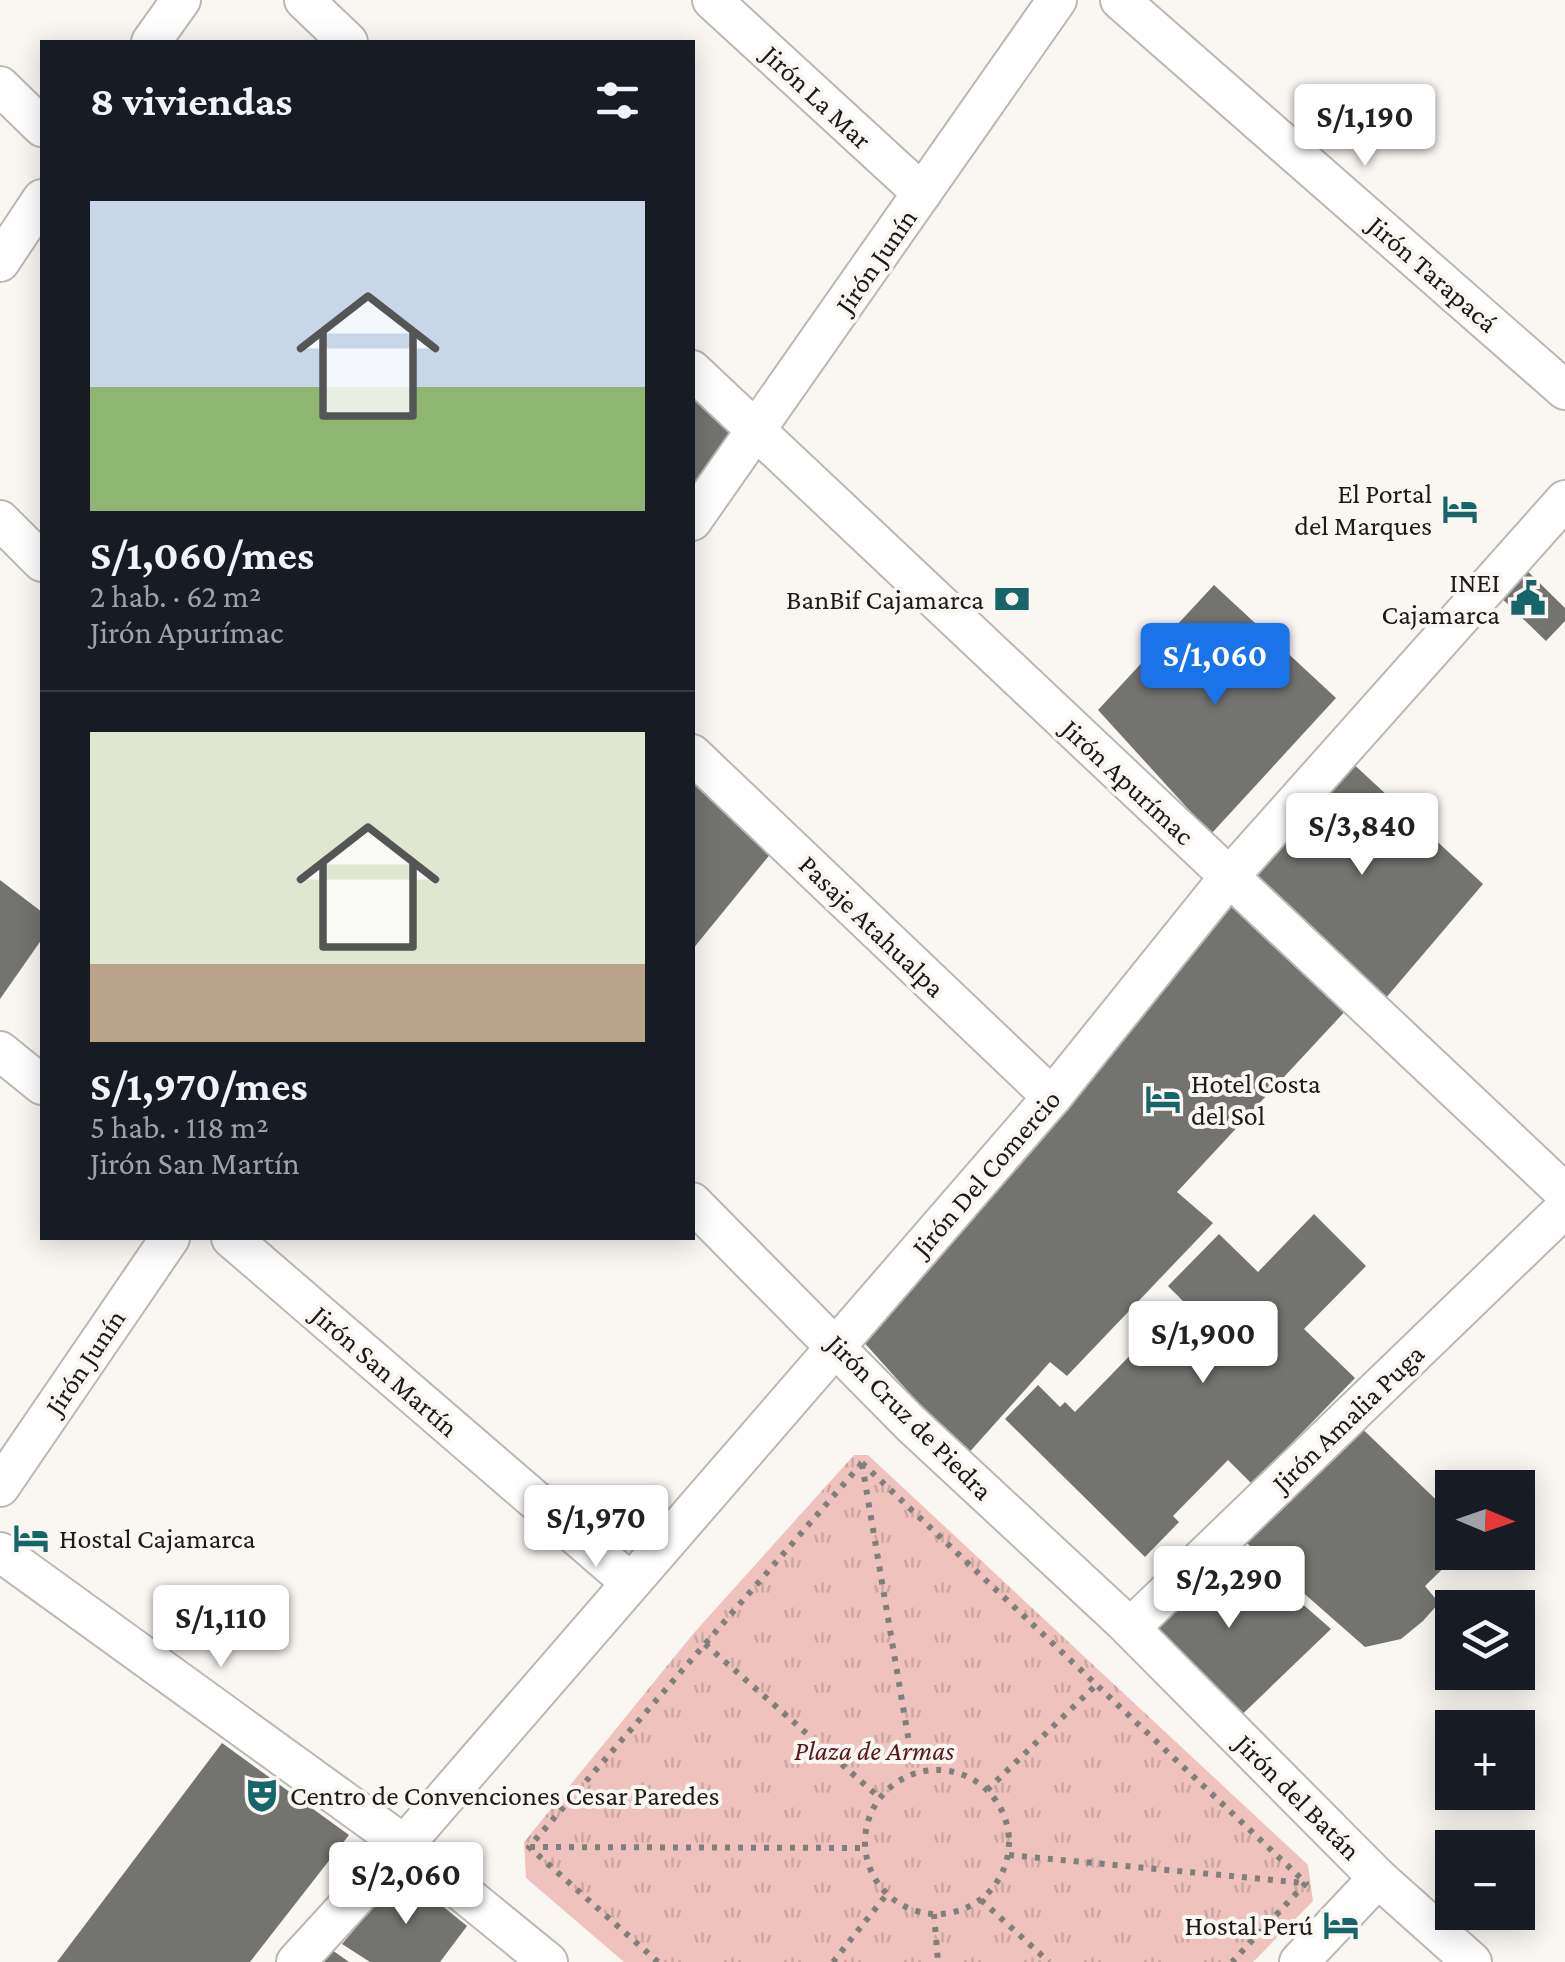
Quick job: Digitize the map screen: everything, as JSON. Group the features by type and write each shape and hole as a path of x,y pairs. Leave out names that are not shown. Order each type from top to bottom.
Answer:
{"street":[{"path":"152,40 181,0"},
{"path":"304,0 346,40"},
{"name":"Jirón La Mar","path":"712,0 922,193"},
{"name":"Jirón Junín","path":"695,517 1057,0"},
{"name":"Jirón Tarapacá","path":"1120,0 1565,390"},
{"path":"0,86 40,125"},
{"path":"0,262 40,202"},
{"name":"Jirón Apurímac","path":"695,373 1565,1193"},
{"name":"Jirón Del Comercio","path":"296,1962 1052,1097 1229,877 1565,500"},
{"path":"0,520 40,560"},
{"name":"Pasaje Atahualpa","path":"695,757 1052,1097"},
{"path":"0,1051 40,1082"},
{"name":"Jirón Cruz de Piedra","path":"695,1205 838,1345 910,1424 1130,1628"},
{"name":"Jirón Amalia Puga","path":"1130,1628 1565,1208"},
{"name":"Jirón Junín","path":"0,1487 169,1240"},
{"name":"Jirón San Martín","path":"233,1240 630,1582"},
{"path":"0,1552 402,1843 548,1962"},
{"name":"Jirón del Batán","path":"1130,1628 1378,1878 1472,1962"},
{"path":"1299,1962 1378,1878"}],"path":[{"path":"529,1846 862,1463"},
{"path":"862,1463 1306,1883"},
{"path":"862,1463 914,1773"},
{"path":"705,1644 880,1798"},
{"path":"987,1790 1096,1685"},
{"path":"947,1770 968,1776 987,1790 1004,1816 1008,1855 995,1886 966,1908 934,1914 917,1912 887,1894 876,1880 866,1848 866,1830 880,1798 914,1773 947,1770"},
{"path":"529,1846 866,1848"},
{"path":"529,1846 658,1962"},
{"path":"1008,1855 1306,1883"},
{"path":"1232,1962 1306,1883"},
{"path":"832,1962 887,1894"},
{"path":"981,1900 1050,1962"},
{"path":"934,1914 938,1962"}],"green space":[{"name":"Plaza de Armas","path":"854,1455 868,1455 1308,1865 1313,1901 1253,1962 624,1962 526,1878 524,1842 693,1634"}],"building":[{"path":"695,395 737,434 695,491"},
{"name":"INEI Cajamarca","path":"1518,562 1565,608 1565,621 1546,641 1492,589"},
{"path":"1214,585 1336,698 1211,834 1098,710"},
{"path":"1348,759 1483,884 1385,999 1237,870"},
{"path":"695,776 772,852 695,946"},
{"path":"0,880 40,910 40,942 0,999"},
{"name":"Hotel Costa del Sol","path":"1231,900 1349,1007 1177,1192 1213,1223 1067,1376 1050,1362 966,1456 861,1339"},
{"path":"1314,1214 1366,1266 1304,1329 1355,1378 1252,1484 1228,1460 1173,1516 1179,1522 1145,1557 1005,1419 1038,1385 1060,1407 1065,1402 1075,1412 1183,1301 1168,1286 1219,1234 1258,1272"},
{"path":"1349,1416 1435,1499 1435,1570 1441,1570 1425,1586 1435,1598 1435,1608 1401,1639 1365,1647 1232,1530"},
{"path":"1225,1536 1331,1629 1229,1727 1130,1628"},
{"name":"Centro de Convenciones Cesar Paredes","path":"222,1743 349,1835 250,1962 57,1962"},
{"path":"402,1873 467,1926 440,1962 370,1962 342,1944"},
{"path":"332,1950 349,1962 321,1962"}],"place":[{"name":"El Portal del Marques","path":"1460,509"},
{"name":"INEI Cajamarca","path":"1528,598"},
{"name":"BanBif Cajamarca","path":"1012,599"},
{"name":"Hotel Costa del Sol","path":"1163,1099"},
{"name":"Hostal Cajamarca","path":"31,1538"},
{"name":"Centro de Convenciones Cesar Paredes","path":"262,1795"},
{"name":"Hostal Perú","path":"1341,1925"}]}
